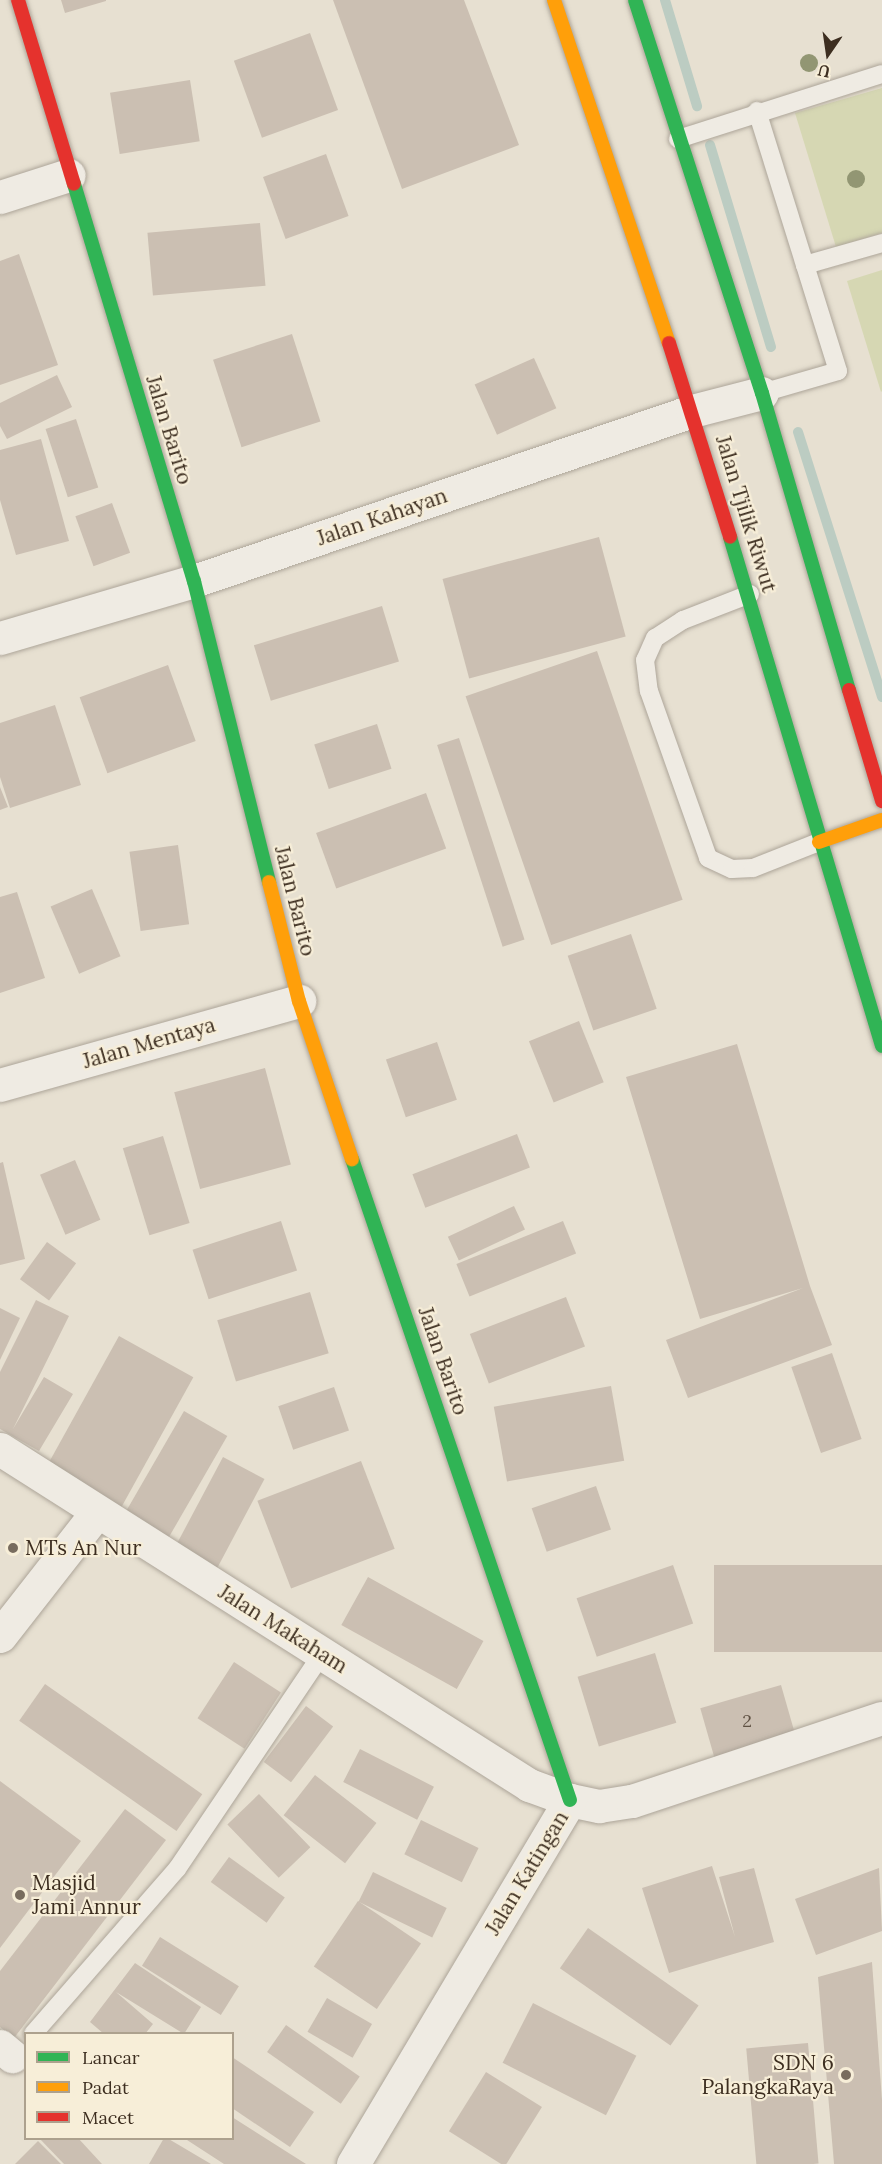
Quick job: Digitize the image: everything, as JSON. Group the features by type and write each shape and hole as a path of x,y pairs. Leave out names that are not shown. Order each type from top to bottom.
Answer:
{"main road":[{"name":"Jalan Barito","path":"18,0 69,175 194,580 299,1001 570,1800"},
{"name":"Jalan Tjilik Riwut","path":"554,0 692,411 750,594 819,842 882,1046"},
{"path":"635,0 874,746 882,801"},
{"path":"819,842 882,820"}],"street":[{"path":"0,197 69,175"},
{"name":"Jalan Kahayan","path":"0,638 194,580 692,411 762,393"},
{"name":"Jalan Mentaya","path":"0,1085 299,1001"},
{"name":"Jalan Makaham","path":"0,1449 96,1513 530,1785 570,1800"},
{"path":"0,1636 96,1513"},
{"name":"Jalan Katingan","path":"353,2164 570,1800 599,1806 632,1801 882,1718"}],"lane":[{"path":"678,139 757,111 882,74"},
{"path":"757,111 838,372 762,393"},
{"path":"805,265 882,243"},
{"path":"750,594 683,620 655,638 645,660 650,691 708,858 732,869 753,868 819,842"},
{"path":"29,2032 177,1869 322,1654"}],"green space":[{"path":"882,88 882,233 836,247 795,113"},
{"path":"882,270 882,391 881,392 847,281"}],"building":[{"path":"61,0 106,0 106,1 65,13"},
{"path":"333,0 464,0 519,145 402,189"},
{"path":"310,33 338,110 262,138 234,61"},
{"path":"190,80 200,141 120,154 110,93"},
{"path":"326,154 349,216 286,239 263,177"},
{"path":"260,223 265,286 153,296 147,233"},
{"path":"19,254 58,365 0,385 0,261"},
{"path":"292,334 320,421 241,447 213,360"},
{"path":"534,358 556,408 497,435 475,384"},
{"path":"57,375 72,407 7,439 0,426 0,403"},
{"path":"76,419 98,487 68,497 46,429"},
{"path":"41,439 69,541 16,555 0,500 0,450"},
{"path":"112,503 130,553 93,566 75,516"},
{"path":"599,537 626,636 469,678 443,579"},
{"path":"382,606 399,661 271,701 254,645"},
{"path":"597,651 683,900 551,945 466,696"},
{"path":"168,665 196,741 107,773 80,697"},
{"path":"55,705 81,785 10,808 0,777 0,723"},
{"path":"377,724 392,769 329,789 314,744"},
{"path":"459,738 525,940 503,947 437,745"},
{"path":"0,787 8,807 0,810"},
{"path":"426,793 446,848 336,888 316,833"},
{"path":"178,845 189,924 141,931 129,852"},
{"path":"92,889 121,956 79,974 51,907"},
{"path":"17,892 45,978 0,993 0,897"},
{"path":"631,934 657,1009 593,1031 568,956"},
{"path":"579,1021 604,1082 554,1102 529,1041"},
{"path":"437,1042 457,1100 406,1117 386,1060"},
{"path":"737,1044 810,1286 832,1345 688,1398 666,1340 803,1288 700,1319 626,1077"},
{"path":"265,1068 291,1165 200,1189 174,1092"},
{"path":"517,1134 530,1168 425,1208 412,1174"},
{"path":"163,1136 190,1223 149,1235 123,1148"},
{"path":"75,1160 100,1220 65,1235 40,1175"},
{"path":"3,1162 25,1259 0,1265 0,1163"},
{"path":"514,1206 525,1230 459,1260 448,1237"},
{"path":"281,1221 297,1270 209,1299 193,1250"},
{"path":"563,1221 576,1253 469,1297 456,1264"},
{"path":"47,1242 76,1263 49,1300 20,1279"},
{"path":"310,1292 329,1353 236,1382 217,1320"},
{"path":"566,1297 585,1346 489,1383 470,1334"},
{"path":"36,1300 69,1316 13,1429 44,1377 73,1394 39,1451 0,1429 0,1372"},
{"path":"0,1308 20,1318 0,1360"},
{"path":"119,1336 193,1377 121,1508 46,1467"},
{"path":"832,1353 862,1439 821,1453 791,1367"},
{"path":"611,1386 624,1461 507,1482 494,1407"},
{"path":"334,1387 349,1430 293,1450 278,1406"},
{"path":"184,1411 227,1436 164,1545 121,1520"},
{"path":"223,1457 264,1479 215,1573 173,1551"},
{"path":"361,1461 395,1549 291,1589 257,1501"},
{"path":"596,1486 611,1529 547,1552 532,1508"},
{"path":"673,1565 693,1624 597,1657 577,1598"},
{"path":"714,1565 882,1565 882,1652 714,1652"},
{"path":"368,1577 483,1641 457,1689 341,1625"},
{"path":"655,1653 676,1723 599,1746 578,1677"},
{"path":"234,1662 281,1692 244,1749 198,1718"},
{"path":"45,1684 202,1794 176,1831 19,1721"},
{"path":"781,1685 795,1735 715,1758 700,1708"},
{"path":"306,1706 333,1726 291,1782 264,1762"},
{"path":"360,1749 434,1787 417,1820 343,1782"},
{"path":"315,1775 376,1823 345,1863 284,1815"},
{"name":"Masjid Jami Annur","path":"0,1781 81,1841 0,1948"},
{"path":"259,1794 310,1847 279,1878 227,1825"},
{"path":"125,1809 166,1840 14,2038 0,2027 0,1971"},
{"path":"421,1820 479,1848 462,1882 404,1854"},
{"path":"229,1857 285,1898 267,1923 211,1882"},
{"path":"712,1866 735,1937 719,1877 754,1868 774,1942 669,1973 642,1888"},
{"path":"879,1868 882,1931 816,1955 795,1899"},
{"path":"373,1872 447,1908 432,1938 359,1902"},
{"path":"358,1901 421,1943 377,2009 314,1966"},
{"path":"588,1928 699,2005 670,2046 560,1968"},
{"path":"160,1937 239,1986 221,2015 142,1966"},
{"name":"SDN 6 PalangkaRaya","path":"872,1962 882,2100 882,2164 834,2164 818,1977"},
{"path":"135,1963 201,2007 185,2032 181,2032 116,1992 153,2024 147,2032 102,2032 90,2022"},
{"path":"327,1998 372,2024 353,2058 308,2032"},
{"path":"533,2003 636,2056 606,2115 503,2063"},
{"path":"286,2025 360,2077 341,2104 267,2052"},
{"path":"808,2043 819,2164 756,2164 746,2048"},
{"path":"234,2058 314,2112 290,2147 234,2109"},
{"path":"486,2072 542,2107 506,2164 501,2164 449,2131"},
{"path":"234,2118 306,2164 224,2164 187,2140 234,2140"},
{"path":"41,2140 80,2140 102,2164 64,2164"},
{"path":"163,2140 170,2140 211,2164 149,2164"},
{"path":"38,2141 61,2164 15,2164"}],"waterway":[{"path":"665,0 697,106"},
{"path":"710,145 771,347"},
{"path":"798,432 882,697"}],"traffic: fast":[{"path":"635,0 762,393 849,690"},
{"path":"74,184 194,581 269,882"},
{"path":"730,537 882,1046"},
{"path":"352,1159 570,1800"}],"traffic: slow":[{"path":"554,0 669,343"},
{"path":"819,842 882,820"},
{"path":"269,882 299,1001 352,1159"}],"traffic: jam":[{"path":"18,0 74,184"},
{"path":"669,343 730,537"},
{"path":"849,690 882,801"}],"place":[{"name":"MTs An Nur","path":"13,1548"},
{"name":"Masjid Jami Annur","path":"20,1895"},
{"name":"SDN 6 PalangkaRaya","path":"846,2075"}]}
